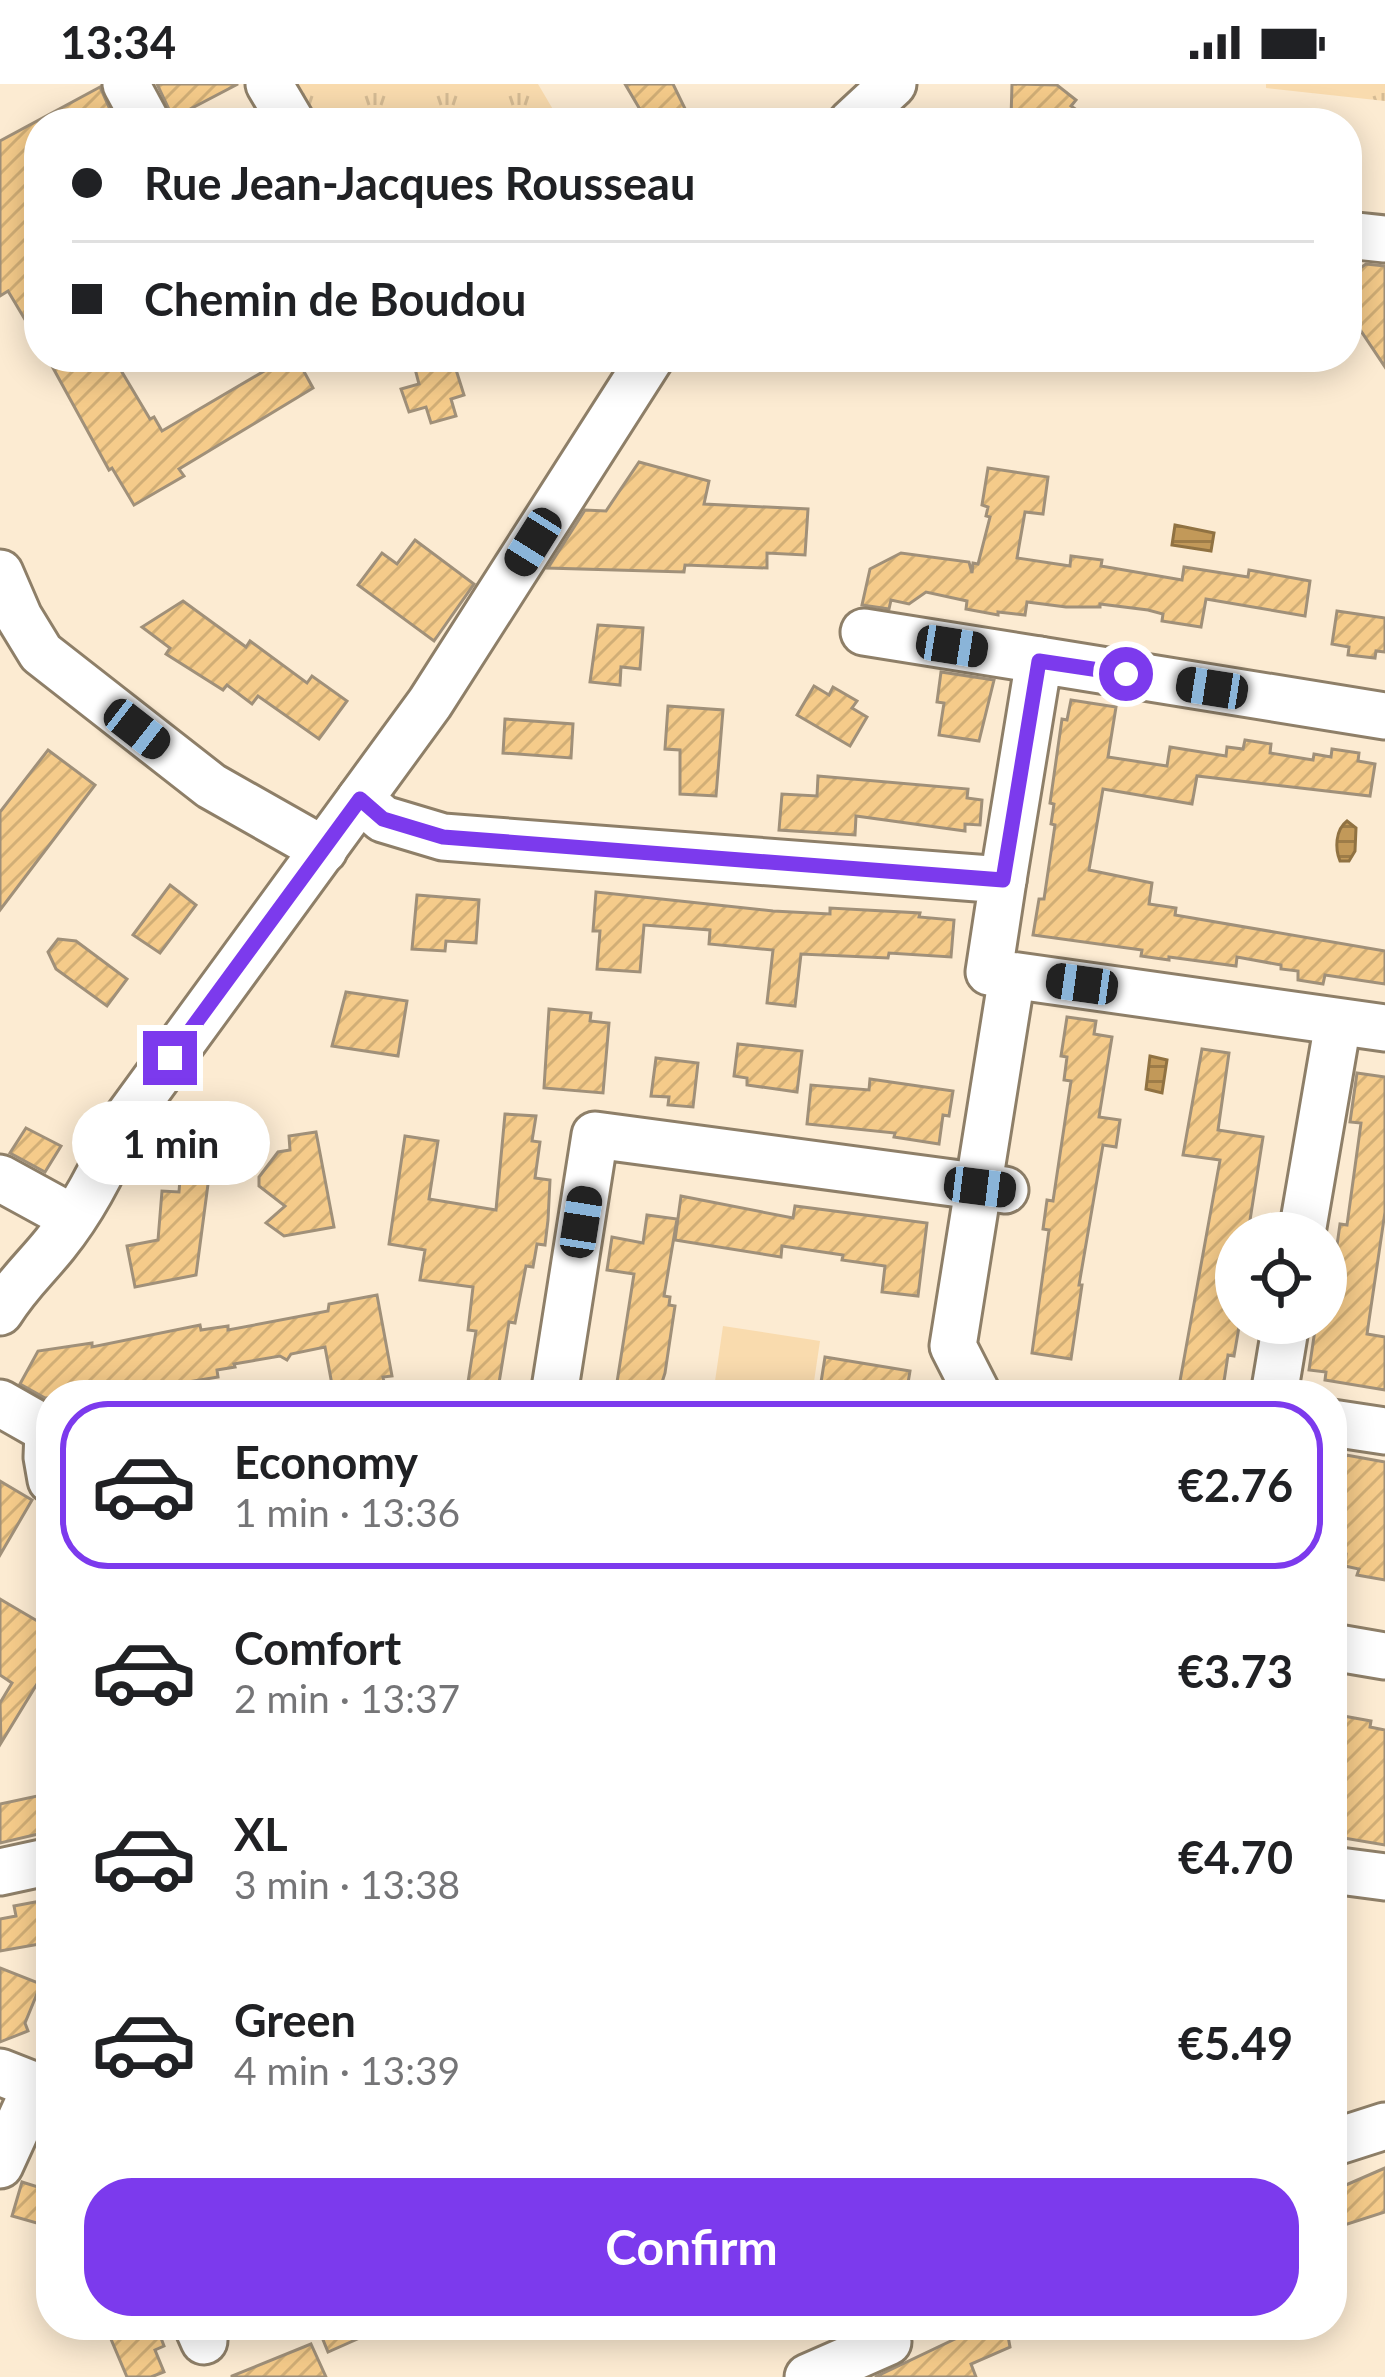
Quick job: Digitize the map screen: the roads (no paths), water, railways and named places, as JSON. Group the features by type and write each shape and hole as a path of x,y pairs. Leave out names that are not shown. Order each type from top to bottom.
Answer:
{"street":[{"path":"867,108 892,84"},
{"path":"0,1312 20,1280 55,1244 104,1172 122,1125 430,704 642,372"},
{"path":"0,573 41,653 211,786 324,850"},
{"path":"864,632 1385,716"},
{"path":"1039,661 989,972 1385,1028"},
{"path":"360,799 383,819 443,837 1003,880"},
{"path":"997,1380 983,1338 993,1188 1026,977"},
{"path":"1306,1212 1339,1023"},
{"path":"556,1380 595,1135 993,1188"},
{"path":"0,1178 73,1218"},
{"path":"970,1380 953,1346 993,1188"},
{"path":"1276,1380 1282,1344"},
{"path":"0,1403 36,1423"},
{"path":"1347,1425 1385,1431"},
{"path":"1347,1650 1385,1656"},
{"path":"0,1872 36,1864"},
{"path":"1347,1872 1385,1877"},
{"path":"0,2165 26,2100"},
{"path":"1347,2138 1385,2126"},
{"path":"808,2377 888,2342"}]}
